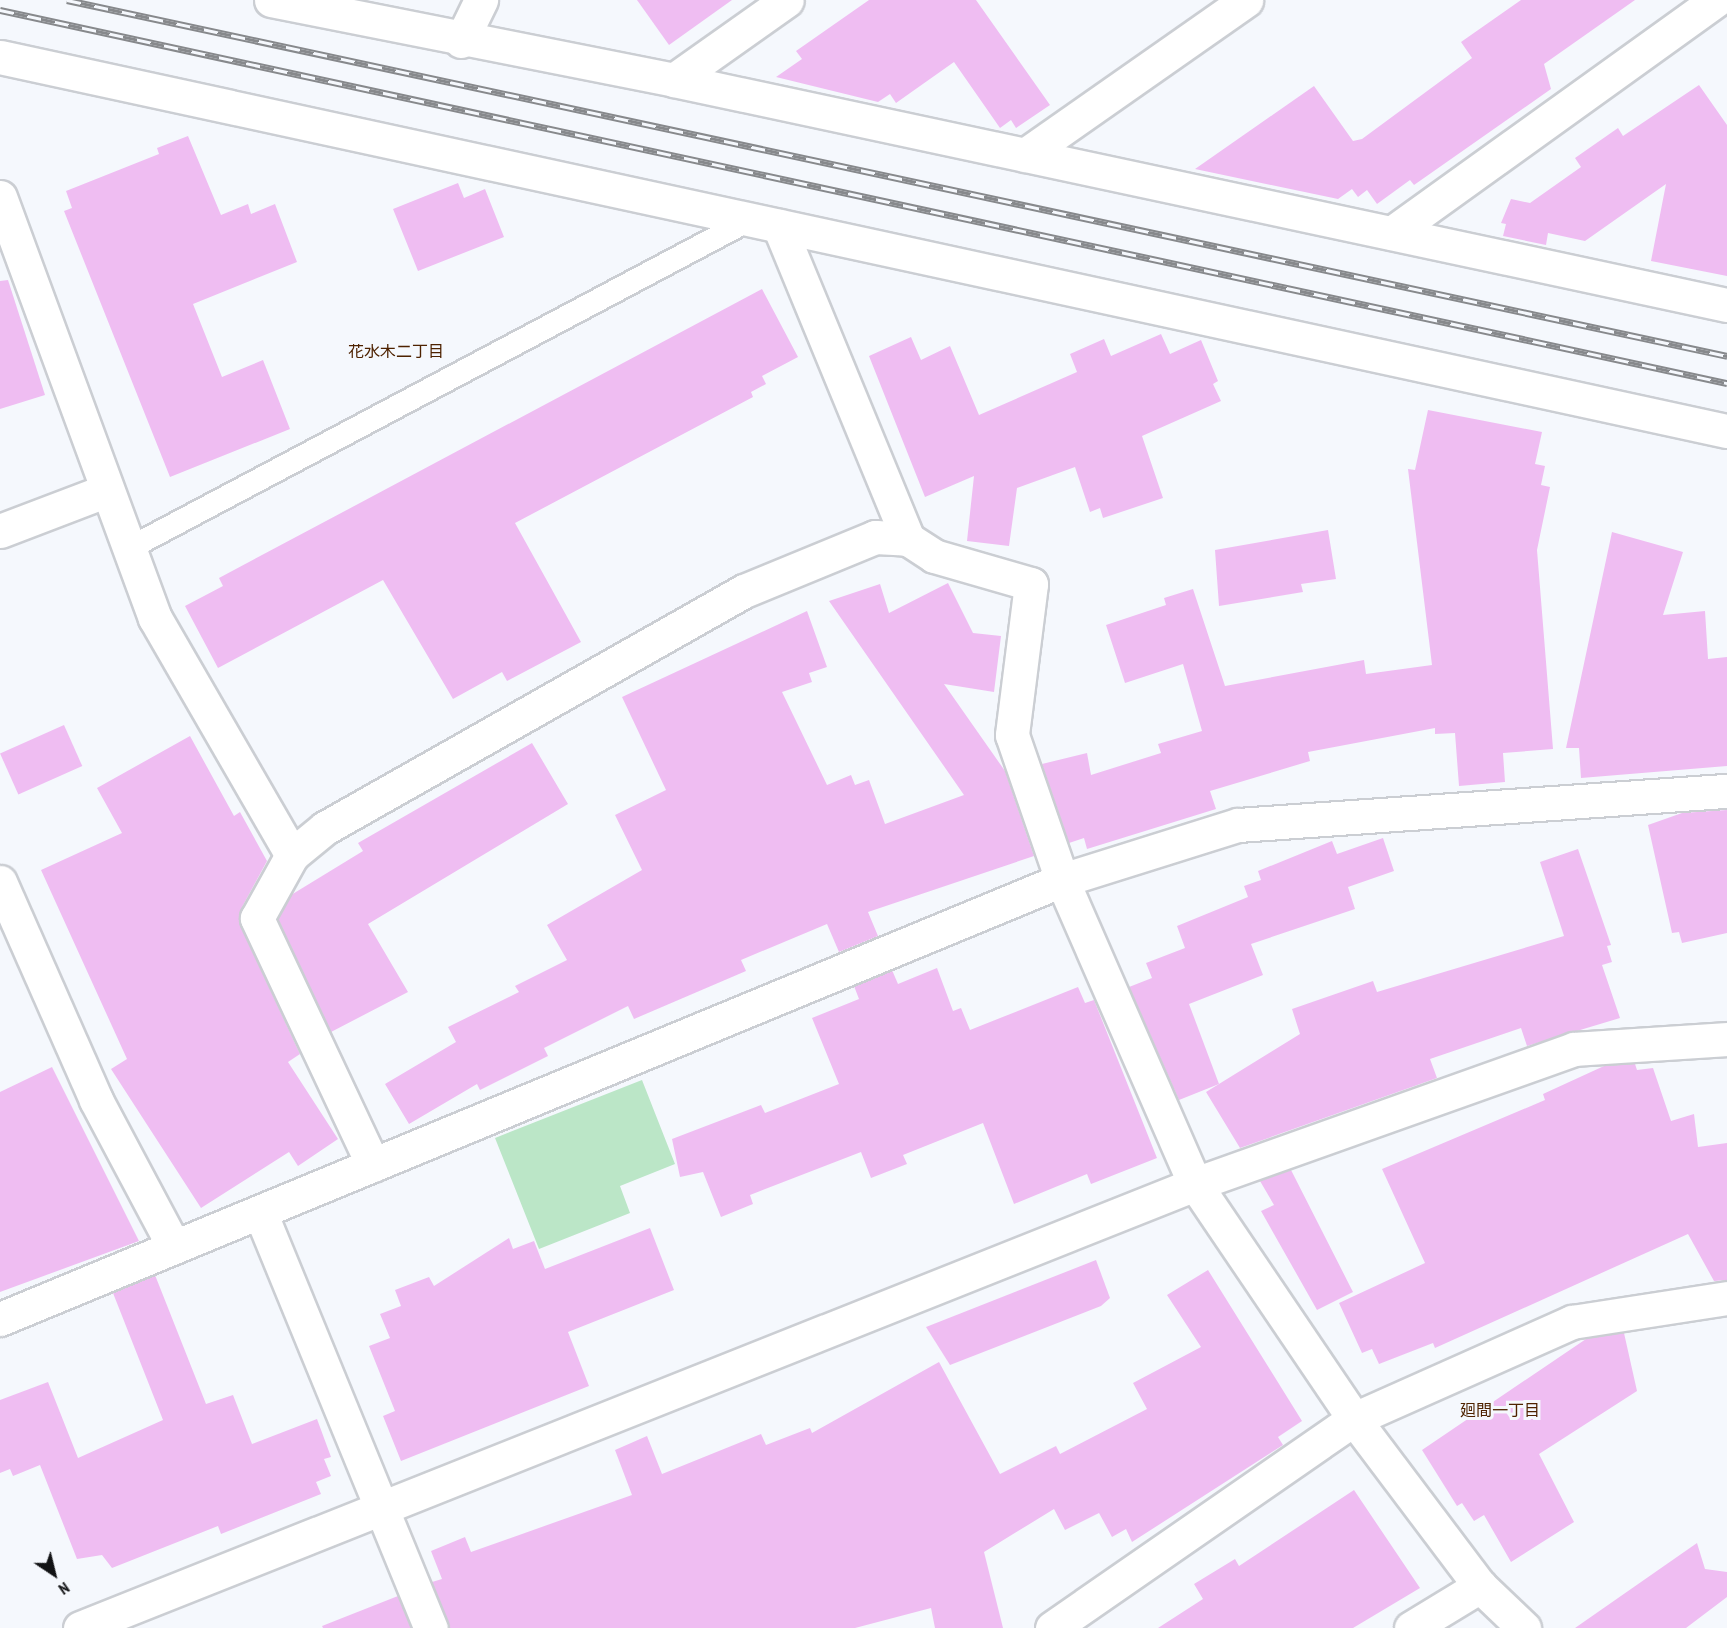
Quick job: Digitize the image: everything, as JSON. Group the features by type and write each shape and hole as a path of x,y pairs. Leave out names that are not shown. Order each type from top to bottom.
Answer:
{"street":[{"path":"271,0 461,41 674,80 1727,304"},
{"path":"461,41 481,0"},
{"path":"674,80 787,0"},
{"path":"1025,155 1246,0"},
{"path":"1392,233 1716,0"},
{"path":"0,57 1727,431"},
{"path":"0,197 105,490 155,618 291,855"},
{"path":"764,223 908,539"},
{"path":"0,531 105,490"},
{"path":"373,1165 257,918 291,855 325,828 744,591 875,537 908,539 934,556 1031,584 1012,735 1062,880 1195,1184 1354,1419 1480,1586 1524,1628"},
{"path":"0,1319 1062,880 1238,825 1727,791"},
{"path":"0,882 96,1100 174,1247"},
{"path":"80,1628 1195,1184 1574,1049 1727,1039"},
{"path":"260,1212 431,1628"},
{"path":"1052,1628 1354,1419 1572,1322 1727,1298"},
{"path":"1411,1628 1480,1586"}],"lane":[{"path":"128,549 764,223"}],"green space":[{"path":"642,1080 675,1164 620,1186 630,1213 539,1249 495,1138"}],"building":[{"path":"637,0 732,0 669,45"},
{"path":"869,0 976,0 1050,105 1016,128 1011,120 1000,128 954,62 896,103 890,94 878,102 776,77 802,59 796,51"},
{"path":"1521,0 1635,0 1544,64 1551,89 1414,185 1410,180 1377,204 1367,190 1358,197 1352,189 1338,199 1195,169 1314,86 1353,141 1362,139 1472,58 1461,42"},
{"path":"1699,85 1727,125 1727,276 1651,261 1666,184 1585,241 1548,233 1546,245 1503,236 1506,224 1501,223 1511,199 1530,203 1581,167 1575,158 1618,128 1623,136"},
{"path":"188,136 221,215 248,204 251,214 275,204 297,262 193,304 222,377 263,360 290,429 170,477 64,211 72,208 66,191 159,154 157,148"},
{"path":"458,183 464,198 485,189 504,237 418,271 393,209"},
{"path":"8,280 45,395 0,409 0,281"},
{"path":"762,289 798,357 762,376 766,384 751,392 753,397 515,523 581,642 507,681 502,672 453,699 383,580 218,668 185,606 223,586 219,578"},
{"path":"1161,334 1170,354 1201,340 1218,381 1213,384 1221,401 1142,436 1163,498 1103,518 1100,508 1090,512 1075,467 1017,488 1009,546 967,541 974,476 925,497 869,356 911,337 921,360 950,346 979,415 1077,372 1070,354 1104,339 1111,356"},
{"path":"1428,410 1542,432 1535,464 1545,466 1541,485 1550,487 1537,550 1553,749 1503,753 1505,782 1459,786 1455,733 1435,734 1435,728 1308,752 1310,761 1210,791 1216,809 1087,849 1084,838 1069,843 1042,764 1087,753 1091,775 1161,753 1158,744 1202,731 1183,664 1125,683 1106,625 1166,605 1164,598 1193,589 1225,686 1364,660 1366,674 1432,665 1408,469 1415,470"},
{"path":"1328,530 1336,579 1301,584 1303,592 1219,606 1215,550"},
{"path":"1612,532 1683,552 1663,615 1705,611 1708,659 1727,657 1727,766 1581,778 1579,748 1566,748"},
{"path":"948,583 973,633 1001,636 994,692 944,684 1005,771 1034,856 868,912 878,936 839,952 827,924 741,960 746,971 634,1019 628,1006 544,1048 548,1056 480,1090 477,1084 409,1124 385,1084 456,1042 448,1027 519,992 515,986 567,960 547,925 642,870 615,815 666,790 622,697 807,611 827,667 809,673 812,682 782,692 827,785 851,775 855,785 869,780 885,824 964,795 829,601 880,584 889,613"},
{"path":"64,725 82,766 18,795 0,753"},
{"path":"190,736 234,816 240,812 267,861 241,909 240,925 300,1054 288,1062 338,1139 298,1166 289,1152 201,1208 111,1069 127,1059 41,870 122,833 97,788"},
{"path":"532,743 568,804 368,924 408,992 331,1032 278,919 291,895 363,851 358,843"},
{"path":"1727,810 1727,933 1682,943 1679,932 1672,933 1648,825 1682,813"},
{"path":"1383,838 1394,871 1348,887 1355,909 1251,944 1263,975 1189,1004 1219,1084 1179,1100 1129,987 1152,978 1146,963 1185,948 1177,926 1248,897 1244,886 1261,880 1258,871 1332,841 1337,854"},
{"path":"1578,849 1611,945 1607,946 1612,962 1602,965 1620,1018 1527,1046 1521,1028 1430,1059 1437,1078 1240,1148 1206,1092 1300,1034 1292,1009 1373,981 1377,992 1564,936 1540,862"},
{"path":"937,968 953,1011 961,1008 970,1030 1078,987 1085,1003 1094,1000 1157,1158 1091,1184 1087,1174 1014,1204 983,1123 903,1155 907,1164 871,1178 861,1152 750,1195 753,1204 721,1217 703,1172 680,1177 672,1139 761,1105 765,1113 839,1084 812,1018 859,999 854,986 892,970 898,984"},
{"path":"1635,1064 1637,1070 1653,1068 1671,1121 1694,1114 1698,1147 1727,1143 1727,1280 1714,1281 1688,1234 1435,1348 1433,1343 1379,1364 1372,1349 1362,1353 1339,1303 1425,1263 1382,1169 1545,1100 1543,1094 1604,1066"},
{"path":"52,1067 139,1241 0,1292 0,1092"},
{"path":"1291,1170 1353,1292 1317,1310 1261,1211 1274,1205 1260,1181"},
{"path":"650,1228 674,1290 568,1332 589,1386 401,1461 383,1416 395,1411 369,1346 390,1338 380,1314 401,1306 395,1290 429,1277 434,1286 509,1238 513,1249 534,1241 545,1269"},
{"path":"1096,1260 1110,1298 1101,1306 950,1365 926,1327"},
{"path":"1208,1270 1302,1421 1278,1437 1283,1445 1132,1542 1126,1529 1112,1537 1099,1513 1065,1530 1054,1509 984,1552 1003,1628 935,1628 931,1608 855,1628 449,1628 432,1582 442,1579 431,1551 465,1537 471,1552 632,1495 615,1450 647,1436 662,1474 761,1434 766,1445 810,1428 812,1433 939,1362 1000,1474 1056,1446 1060,1454 1147,1409 1133,1383 1201,1347 1167,1295"},
{"path":"155,1275 206,1404 233,1395 252,1444 317,1419 331,1457 324,1459 331,1476 316,1482 321,1494 221,1534 218,1526 112,1568 102,1555 77,1559 40,1465 13,1476 10,1469 0,1473 0,1400 48,1382 78,1458 163,1420 113,1293"},
{"path":"1624,1333 1637,1391 1539,1454 1574,1522 1511,1562 1484,1515 1474,1521 1462,1503 1457,1506 1422,1450 1586,1339"},
{"path":"1354,1490 1420,1588 1353,1628 1158,1628 1203,1599 1194,1584 1235,1559 1239,1566"},
{"path":"1697,1543 1705,1569 1727,1572 1727,1597 1686,1628 1575,1628"},
{"path":"398,1596 411,1628 323,1628 322,1626"}],"railway":[{"path":"67,0 1727,356"},
{"path":"0,10 1727,383"}],"district":[{"name":"花水木二丁目","path":"396,351"},
{"name":"廻間一丁目","path":"1500,1410"}]}
